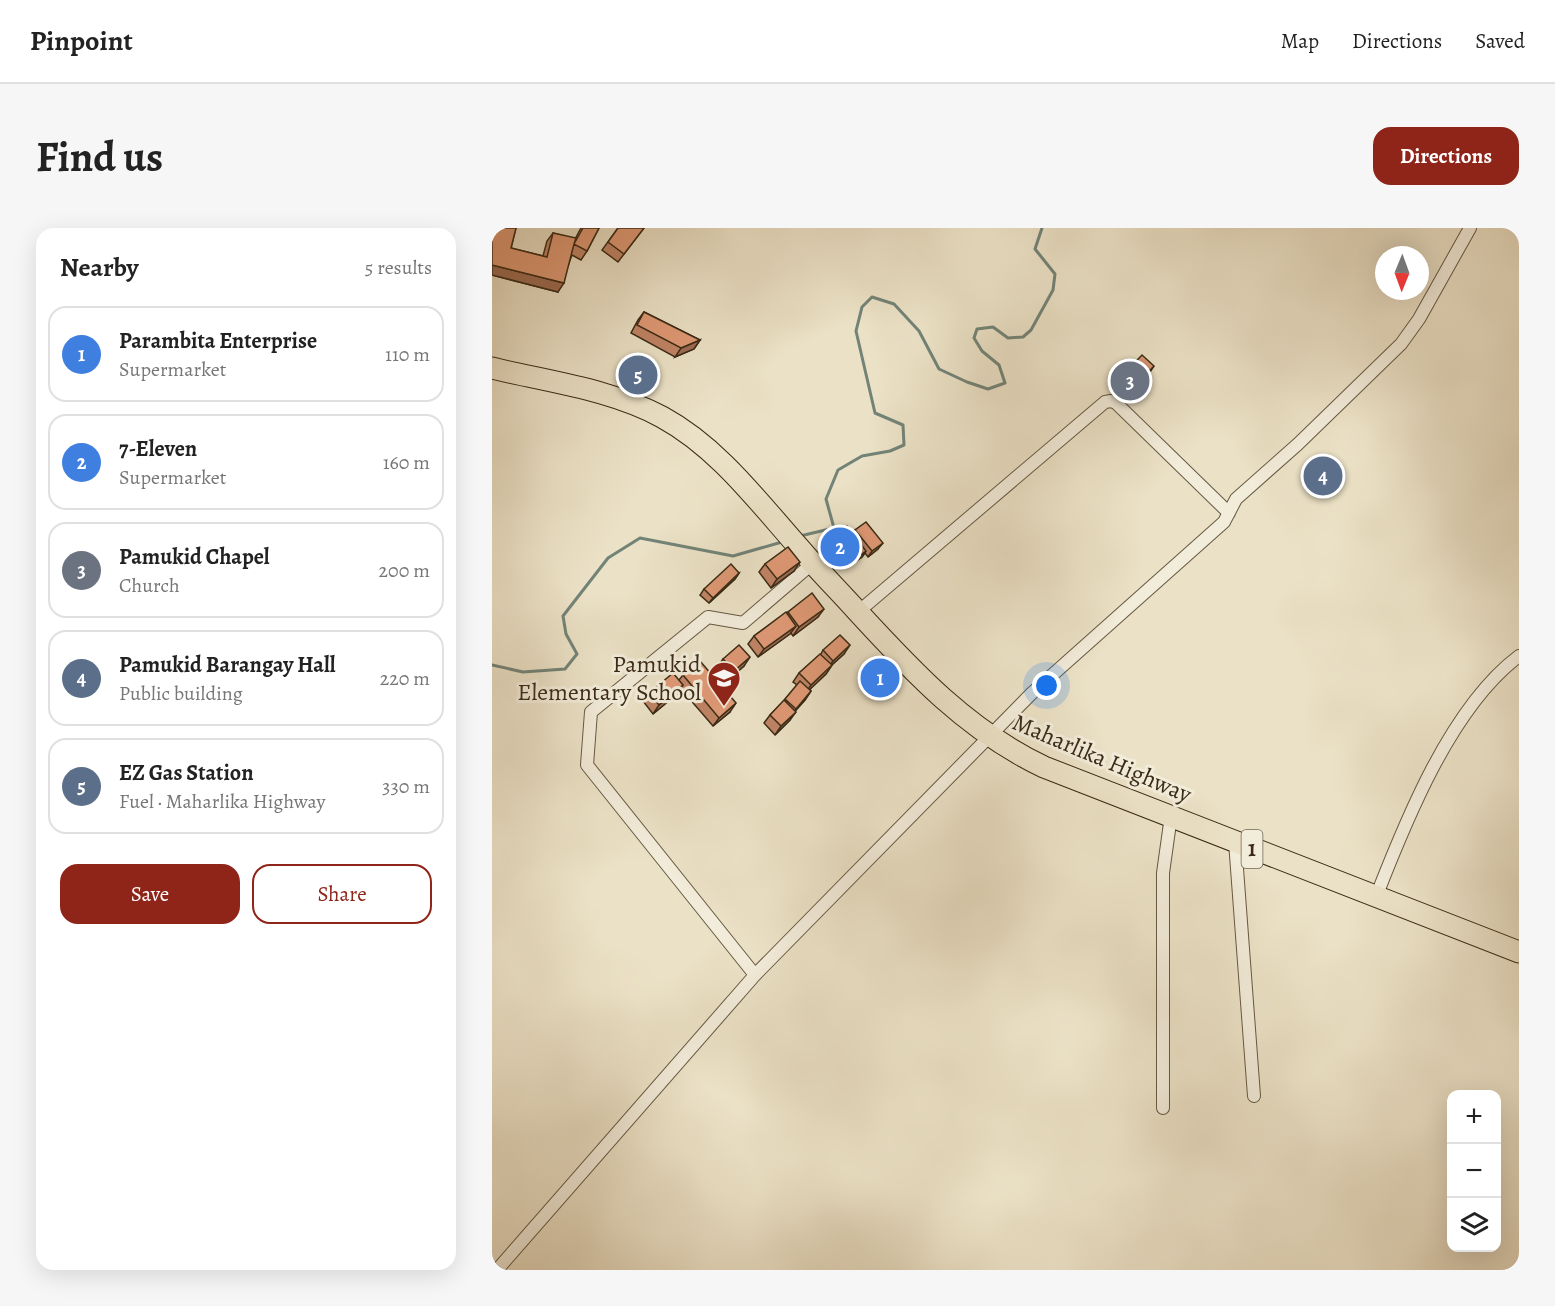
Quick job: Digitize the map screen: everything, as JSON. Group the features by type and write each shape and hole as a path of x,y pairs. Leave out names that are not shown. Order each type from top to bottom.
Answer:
{"highway":[{"name":"Maharlika Highway","path":"492,369 614,397 661,416 680,428 711,452 922,679 989,737 1023,757 1519,952"}],"street":[{"path":"497,1270 754,975 1032,693 1224,522 1236,499 1298,444 1401,344 1419,319 1470,228"},
{"path":"858,612 1105,402 1111,400 1229,513"},
{"path":"754,975 587,765 591,712 708,616 743,623 807,557"},
{"path":"1376,897 1403,829 1447,744 1476,698 1519,656"},
{"path":"1163,1108 1163,873 1171,816"},
{"path":"1235,842 1254,1096"}],"building":[{"path":"494,228 516,228 511,248 547,257 553,233 576,238 564,283 492,265"},
{"path":"583,228 599,228 587,251 574,244"},
{"path":"618,228 644,228 624,254 608,242"},
{"path":"644,312 700,340 681,348 637,325"},
{"path":"1142,355 1154,366 1131,390 1119,379"},
{"path":"640,358 650,362 642,381 632,377"},
{"path":"1328,461 1335,471 1325,479 1318,469"},
{"path":"866,522 883,543 872,551 855,530"},
{"path":"847,526 866,551 853,561 835,536"},
{"path":"788,547 800,562 777,579 765,564"},
{"path":"731,564 739,573 713,598 704,589"},
{"path":"812,593 824,609 799,627 788,612"},
{"path":"786,612 796,626 764,649 754,636"},
{"path":"840,635 850,645 833,661 823,650"},
{"path":"739,645 750,657 734,671 723,659"},
{"path":"820,654 832,665 811,685 799,673"},
{"path":"700,661 736,703 719,718 683,675"},
{"path":"673,673 683,685 659,705 649,693"},
{"path":"800,681 811,691 796,709 785,699"},
{"path":"784,700 796,712 781,726 770,715"}],"waterway":[{"path":"800,536 834,528 826,499 838,470 862,456 890,451 904,445 903,425 875,413 856,331 862,307 872,297 894,304 919,331 939,369 988,389 1005,383 999,365 982,351 974,338 977,329 993,327 1008,338 1023,337 1031,330 1053,290 1055,274 1035,249 1042,228"},
{"path":"492,665 523,672 565,669 577,654 566,634 563,616 608,558 640,538 733,556 782,542"}],"place":[{"name":"EZ Gas Station","path":"638,375"},
{"name":"Pamukid Chapel","path":"1130,381"},
{"name":"Pamukid Barangay Hall","path":"1323,476"},
{"name":"7-Eleven","path":"840,547"},
{"name":"Parambita Enterprise","path":"880,678"},
{"name":"Pamukid Elementary School","path":"724,707"}]}
